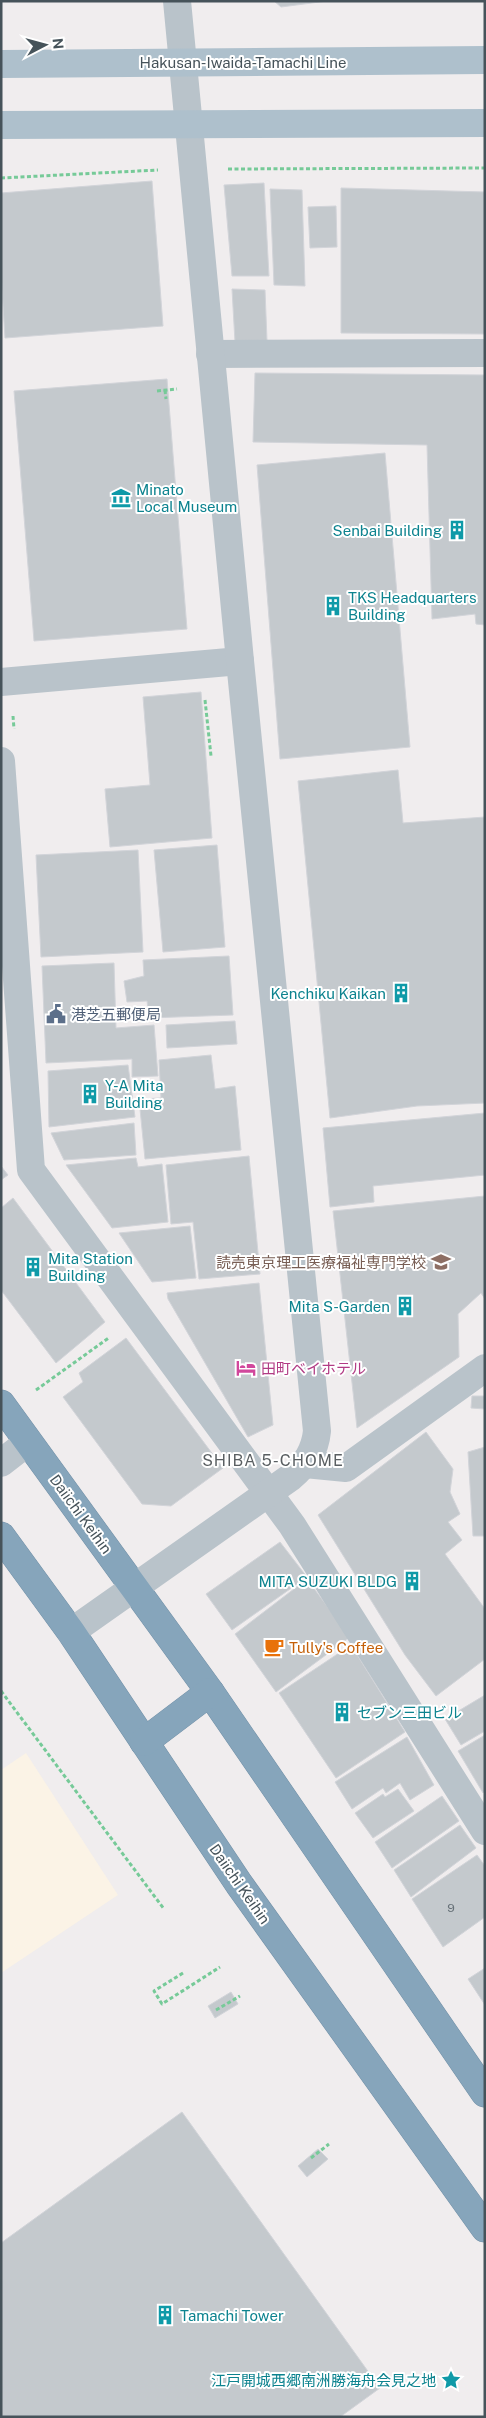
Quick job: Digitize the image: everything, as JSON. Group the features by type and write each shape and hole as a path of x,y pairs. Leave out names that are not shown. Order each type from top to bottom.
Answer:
{"highway":[{"name":"Daiichi Keihin","path":"4,1408 210,1692 480,2078"},
{"name":"Daiichi Keihin","path":"1,1536 70,1632 239,1884 485,2228"},
{"path":"144,1742 210,1692"}],"main road":[{"name":"Hakusan-Iwaida-Tamachi Line","path":"1,64 485,60"},
{"path":"1,125 485,123"}],"street":[{"path":"70,1632 270,1493 305,1464 316,1442 316,1420 187,125 177,1"},
{"path":"210,354 485,352"},
{"path":"1,682 240,661"},
{"path":"1,761 31,1170 137,1317 270,1493 484,1827"},
{"path":"305,1464 346,1468 485,1368"},
{"path":"1,1463 28,1442"}],"path":[{"path":"222,169 485,168"},
{"path":"1,178 158,170 159,180"},
{"path":"176,379 178,399"},
{"path":"157,391 177,389"},
{"path":"165,390 166,399"},
{"path":"202,664 212,756"},
{"path":"12,715 14,734"},
{"path":"4,1408 137,1317"},
{"path":"1,1691 164,1909"},
{"path":"183,1973 154,1991 162,2004 220,1967"},
{"path":"216,2010 240,1996"},
{"path":"311,2158 329,2144"}],"shaded area":[{"path":"26,1753 118,1895 1,1973 1,1770"}],"building":[{"path":"274,1 327,1 281,7"},
{"path":"152,181 163,326 5,338 1,273 1,193"},
{"path":"264,183 269,276 232,276 224,185"},
{"path":"341,188 485,192 485,334 341,333"},
{"path":"270,189 302,190 305,286 274,285"},
{"path":"336,206 337,247 310,248 308,207"},
{"path":"232,289 265,290 267,341 235,342"},
{"name":"Senbai Building","path":"255,373 485,375 485,625 476,624 475,614 432,619 427,445 253,442"},
{"path":"167,379 187,629 34,641 14,391"},
{"name":"TKS Headquarters Building","path":"385,453 410,747 280,759 257,465"},
{"path":"201,692 212,838 110,847 105,789 150,785 143,697"},
{"name":"Kenchiku Kaikan","path":"398,770 403,823 485,817 485,1103 417,1106 330,1118 298,781"},
{"path":"217,845 225,947 163,952 154,850"},
{"path":"138,850 143,952 41,957 36,855"},
{"path":"229,956 233,1015 149,1018 147,1001 127,1002 124,981 144,976 143,960"},
{"path":"114,963 116,1028 154,1025 158,1076 132,1077 132,1059 46,1063 42,966"},
{"path":"235,1021 237,1044 167,1048 166,1025"},
{"path":"211,1055 215,1089 235,1086 241,1150 145,1159 139,1099 161,1098 159,1060"},
{"name":"Y-A Mita Building","path":"128,1065 135,1117 49,1127 48,1071"},
{"path":"485,1113 485,1175 373,1186 374,1202 330,1207 323,1128"},
{"path":"134,1123 136,1155 64,1160 51,1133"},
{"path":"249,1156 260,1274 199,1279 193,1222 171,1224 166,1165"},
{"path":"136,1158 138,1167 162,1164 168,1222 112,1228 66,1165"},
{"path":"1,1166 8,1175 1,1180"},
{"name":"Mita S-Garden","path":"485,1196 485,1299 481,1293 458,1314 459,1357 357,1428 333,1211"},
{"name":"Mita Station Building","path":"13,1198 105,1322 56,1363 1,1290 1,1208"},
{"path":"190,1226 196,1278 152,1282 119,1233"},
{"path":"259,1283 273,1425 248,1437 168,1299 167,1293"},
{"path":"126,1338 223,1468 171,1506 142,1504 63,1397 83,1382 79,1373"},
{"path":"472,1396 485,1396 485,1409 471,1408"},
{"name":"MITA SUZUKI BLDG","path":"426,1432 453,1469 450,1492 460,1514 448,1522 462,1540 445,1554 485,1609 485,1659 436,1696 405,1655 318,1515"},
{"path":"485,1447 485,1536 473,1536 468,1452"},
{"path":"280,1542 307,1577 232,1630 206,1594"},
{"path":"307,1579 350,1637 276,1692 235,1634"},
{"name":"セブン三田ビル","path":"351,1645 405,1732 336,1778 279,1693"},
{"path":"485,1695 485,1731 461,1745 445,1719"},
{"path":"485,1735 485,1791 483,1793 458,1751"},
{"path":"407,1737 434,1785 410,1800 400,1783 386,1793 383,1788 352,1809 335,1782"},
{"path":"398,1789 414,1811 373,1838 355,1813 383,1794 385,1797"},
{"path":"442,1796 459,1821 392,1868 375,1842"},
{"path":"460,1825 476,1848 411,1897 394,1870"},
{"path":"477,1855 485,1866 485,1917 443,1947 412,1899"},
{"path":"485,1968 485,2005 468,1979"},
{"path":"231,1992 238,2004 215,2018 208,2006"},
{"name":"Tamachi Tower","path":"182,2112 380,2388 340,2417 1,2417 1,2243"},
{"path":"318,2149 328,2159 307,2177 298,2166"}],"place":[{"name":"Minato Local Museum","path":"121,498"},
{"name":"Senbai Building","path":"457,530"},
{"name":"TKS Headquarters Building","path":"333,606"},
{"name":"Kenchiku Kaikan","path":"401,993"},
{"name":"港芝五郵便局","path":"56,1014"},
{"name":"Y-A Mita Building","path":"90,1094"},
{"name":"読売東京理工医療福祉専門学校","path":"441,1262"},
{"name":"Mita Station Building","path":"33,1267"},
{"name":"Mita S-Garden","path":"405,1306"},
{"name":"田町ベイホテル","path":"246,1368"},
{"name":"MITA SUZUKI BLDG","path":"412,1581"},
{"name":"Tully's Coffee","path":"274,1647"},
{"name":"セブン三田ビル","path":"342,1712"},
{"name":"Tamachi Tower","path":"165,2315"},
{"name":"江戸開城西郷南洲勝海舟会見之地","path":"451,2380"}],"district":[{"name":"SHIBA 5-CHOME","path":"273,1460"}]}
